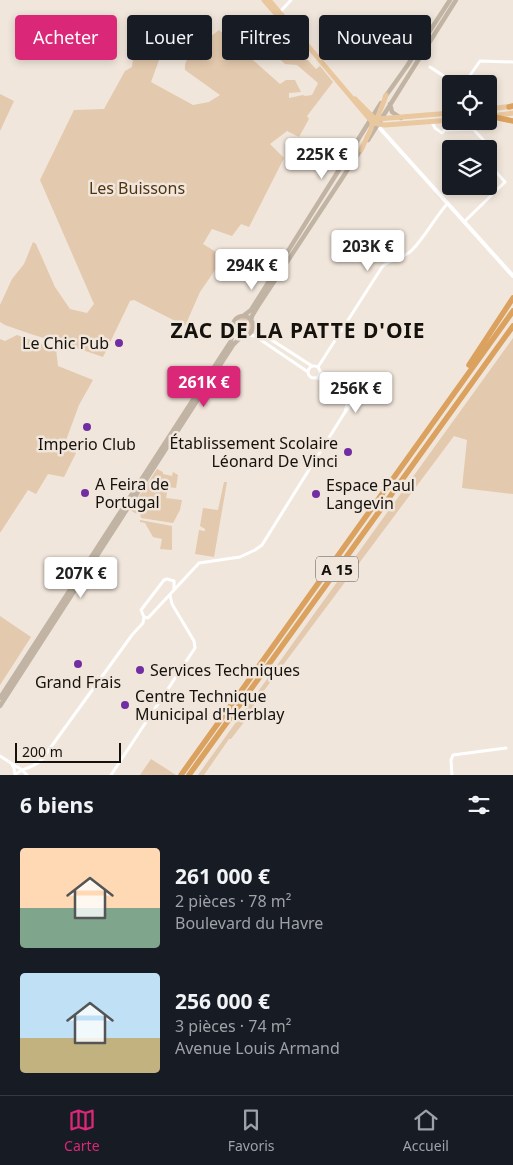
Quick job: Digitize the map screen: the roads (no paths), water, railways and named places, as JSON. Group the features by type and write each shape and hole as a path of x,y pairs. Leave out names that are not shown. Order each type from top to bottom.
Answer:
{"highway":[{"path":"497,118 513,121"},
{"path":"463,380 463,376 513,298"},
{"name":"A 15","path":"180,775 513,311"},
{"name":"A 15","path":"189,775 513,326"}],"main road":[{"path":"264,0 375,121 442,120"},
{"path":"269,0 324,66"},
{"path":"0,706 233,345 241,337 248,335 253,328 252,316 258,306 361,150 386,95 450,0"},
{"path":"0,698 231,341 234,321 251,310 375,121 390,104 456,0"},
{"path":"390,104 394,114 402,118"},
{"path":"497,108 512,106"},
{"path":"497,115 513,113"},
{"path":"375,121 442,114"},
{"path":"243,316 248,317 252,321"},
{"path":"233,331 241,337"}],"street":[{"path":"280,12 291,0"},
{"path":"470,75 480,61 513,62"},
{"path":"430,67 442,75"},
{"path":"375,121 513,276"},
{"path":"431,121 435,128 442,133 445,130 473,129 483,140"},
{"path":"497,173 505,182 497,190"},
{"path":"465,221 492,195"},
{"path":"318,367 382,267 389,261 403,256 412,250 448,202"},
{"path":"253,328 312,366 318,367"},
{"path":"248,335 255,336 308,372 309,377 306,382"},
{"path":"308,372 312,366"},
{"path":"144,617 148,618 154,613 199,563 240,557 262,545 351,404 349,392 320,372 318,367"},
{"path":"317,378 320,372"},
{"path":"309,377 323,380 344,392 347,398 345,412"},
{"path":"15,775 19,771 38,764 43,758 132,635 143,623 144,617 141,610 164,580 174,581 185,578"},
{"path":"174,581 174,590"},
{"path":"111,775 194,648 194,641 172,604 170,595"},
{"path":"452,775 451,760 456,754 506,748"},
{"path":"0,756 23,770 27,775"},
{"path":"11,763 15,775"}],"place":[{"name":"Le Chic Pub","path":"119,343"},
{"name":"Imperio Club","path":"87,427"},
{"name":"Établissement Scolaire Léonard De Vinci","path":"348,452"},
{"name":"A Feira de Portugal","path":"85,493"},
{"name":"Espace Paul Langevin","path":"316,494"},
{"name":"Grand Frais","path":"78,664"},
{"name":"Services Techniques","path":"140,670"},
{"name":"Centre Technique Municipal d'Herblay","path":"125,705"}],"district":[{"name":"ZAC DE LA PATTE D'OIE","path":"298,330"}],"park label":[{"name":"Les Buissons","path":"137,188"}]}
